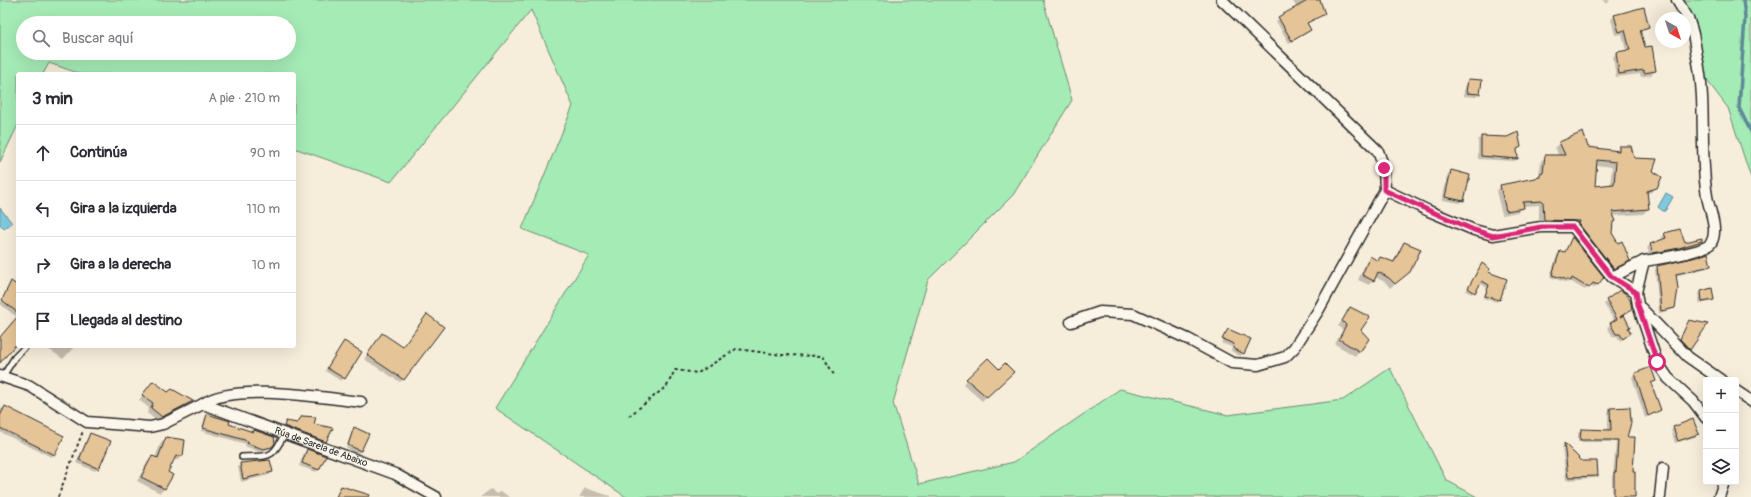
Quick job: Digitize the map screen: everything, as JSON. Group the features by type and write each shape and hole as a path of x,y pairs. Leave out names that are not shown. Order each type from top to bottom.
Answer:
{"street":[{"path":"1071,322 1100,312 1133,314 1188,339 1232,363 1258,365 1285,357 1294,348 1318,311 1384,190 1384,168 1378,151 1222,0"},
{"path":"1612,277 1644,261 1698,251 1707,248 1712,242 1713,225 1704,174 1702,97 1698,59 1690,23 1677,0"},
{"path":"1384,190 1442,217 1493,236 1541,227 1573,227 1612,277 1636,292"},
{"path":"1644,261 1636,292 1638,305 1657,362 1662,370 1693,401 1703,414"},
{"path":"1638,305 1688,357 1717,377"},
{"path":"1,376 30,386 86,422 150,427 162,424 203,404 210,399 224,395 252,393 298,395 361,402"},
{"path":"1739,393 1751,401"},
{"name":"Rúa de Sarela de Abaixo","path":"203,404 284,435 395,474 436,497"},
{"path":"1660,497 1663,468"},
{"path":"1719,497 1723,485"}],"lane":[{"path":"1,376 24,348"},
{"path":"242,457 272,455 276,451 284,435"}],"path":[{"path":"629,416 667,386 675,370 698,373 736,349 783,355 824,356 834,375"},
{"path":"58,497 86,422"}],"green space":[{"path":"0,0 1043,0 1072,100 1013,195 928,280 893,403 919,484 1014,462 1120,389 1228,415 1343,400 1390,368 1446,480 1477,497 626,497 495,408 589,255 522,229 573,106 531,10 391,182 296,149 296,72 75,72 49,63 44,72 16,72 16,129 0,162"},
{"path":"1682,0 1751,0 1751,178 1728,108 1709,83 1691,47 1691,12 1686,12"}],"water":[{"path":"1666,193 1673,197 1665,211 1663,211 1658,207"},
{"path":"0,208 12,223 4,229 0,224"}],"building":[{"path":"1309,0 1320,0 1325,14 1307,23 1311,30 1292,41 1278,17"},
{"path":"1644,7 1649,27 1640,30 1645,47 1652,46 1656,71 1644,73 1644,70 1619,74 1616,52 1630,50 1625,30 1619,32 1614,15"},
{"path":"1468,79 1482,80 1480,94 1466,93"},
{"path":"1518,132 1521,147 1517,149 1518,159 1481,156 1481,136 1507,137"},
{"path":"1583,132 1588,147 1619,151 1619,146 1631,146 1634,158 1657,159 1653,171 1662,177 1657,188 1647,191 1649,209 1612,212 1616,221 1613,222 1612,233 1618,243 1622,241 1630,261 1614,269 1579,224 1580,221 1544,220 1543,201 1523,202 1524,208 1506,211 1500,185 1540,177 1540,174 1543,173 1545,155 1565,155 1559,142","holes":["1597,160 1616,162 1614,184 1595,186"]},
{"path":"1451,170 1470,175 1464,201 1445,197"},
{"path":"1680,229 1685,242 1702,238 1702,241 1679,248 1653,253 1650,244 1666,238 1664,233"},
{"path":"1572,237 1604,277 1598,285 1593,283 1589,288 1572,278 1571,281 1552,275 1560,251 1565,252"},
{"path":"1404,242 1421,249 1410,272 1395,284 1389,278 1378,272 1374,281 1362,275 1370,256 1378,261 1380,257 1394,262"},
{"path":"1708,253 1711,266 1676,274 1678,289 1675,308 1661,311 1657,266"},
{"path":"1482,263 1490,269 1488,272 1507,279 1500,300 1485,296 1489,285 1482,281 1475,293 1468,288"},
{"path":"11,281 16,285 16,311 2,300"},
{"path":"1712,288 1714,300 1702,302 1701,291"},
{"path":"1620,290 1630,299 1632,309 1620,317 1624,315 1630,327 1628,328 1631,333 1623,339 1620,334 1616,334 1610,323 1617,319 1606,300"},
{"path":"1350,307 1370,317 1361,330 1369,339 1360,352 1339,339 1346,325 1342,321"},
{"path":"427,314 444,327 404,380 367,355 382,333 403,347"},
{"path":"16,318 16,344 0,363 0,337"},
{"path":"1689,320 1708,324 1690,350 1680,339"},
{"path":"1228,329 1251,339 1244,354 1233,348 1234,344 1222,339"},
{"path":"344,341 362,352 345,379 327,368"},
{"path":"988,358 999,369 1005,363 1014,372 987,397 966,379"},
{"path":"1651,367 1656,381 1651,383 1661,410 1648,416 1635,373"},
{"path":"153,381 168,392 172,389 193,401 162,417 151,408 153,403 142,395"},
{"path":"5,406 64,436 55,455 0,428 0,416"},
{"path":"1630,407 1631,423 1627,437 1635,437 1633,472 1635,472 1635,497 1614,497 1614,472 1616,472 1618,440 1580,440 1581,429 1611,430 1610,408"},
{"path":"207,414 230,421 229,424 274,437 275,443 272,447 263,449 247,443 248,441 203,428"},
{"path":"302,416 316,417 314,424 333,428 326,442 284,426 286,421 297,423"},
{"path":"1693,419 1699,434 1678,441 1673,427"},
{"path":"354,427 369,434 361,451 348,445"},
{"path":"90,433 111,441 99,469 79,460"},
{"path":"166,437 185,440 183,456 176,456 168,472 173,475 165,489 141,477 152,456 158,458"},
{"path":"1564,443 1582,461 1597,461 1598,476 1568,477"},
{"path":"307,449 326,456 319,470 302,463"},
{"path":"270,460 273,472 243,479 240,463"},
{"path":"341,486 370,495 369,497 336,497"}],"waterway":[{"path":"1743,0 1745,17 1739,108 1751,132"}],"route":[{"path":"1384,168 1384,190 1474,230 1493,236 1541,227 1573,227 1612,277 1636,292 1638,305 1657,362"}]}
